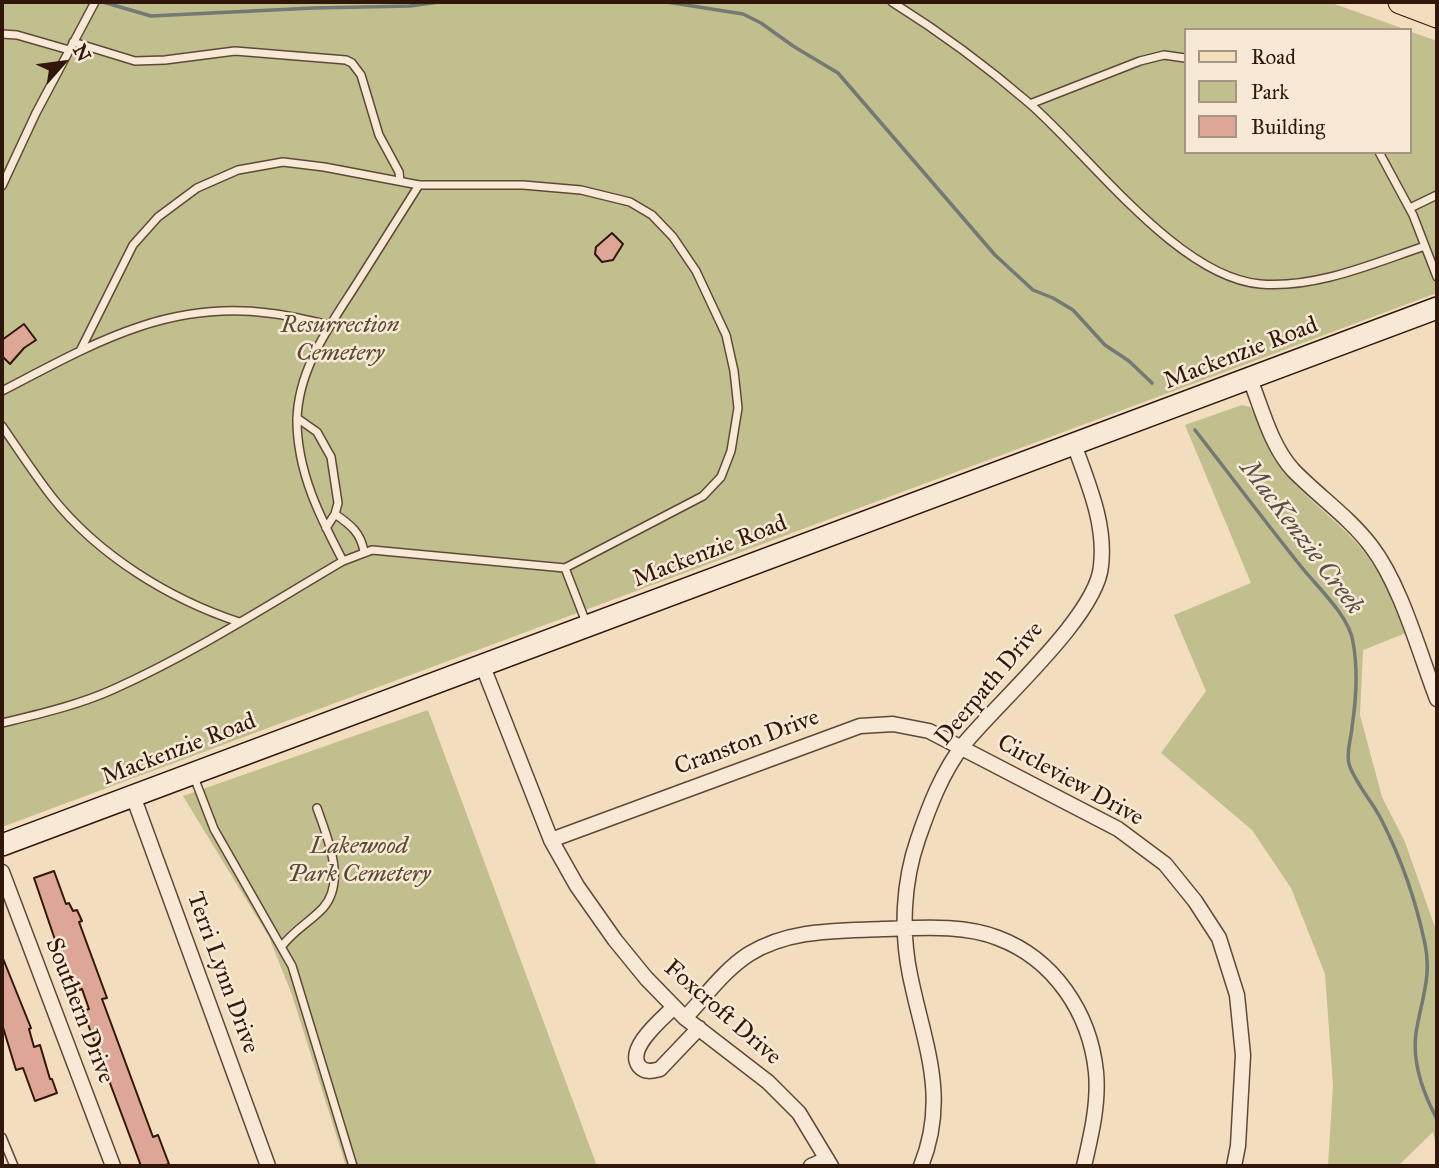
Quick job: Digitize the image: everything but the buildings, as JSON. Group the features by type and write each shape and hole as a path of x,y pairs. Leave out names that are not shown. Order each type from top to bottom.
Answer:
{"main road":[{"path":"1400,2 1437,16"},
{"name":"Mackenzie Road","path":"2,845 1437,308"}],"street":[{"path":"1250,379 1279,451 1293,470 1324,497 1371,546 1392,581 1437,699"},
{"name":"Deerpath Drive","path":"921,1166 928,1150 934,1111 934,1078 909,973 904,929 905,899 915,846 931,800 962,746 1076,619 1094,594 1101,569 1100,518 1074,444"},
{"name":"Foxcroft Drive","path":"482,664 551,840 577,886 646,978 685,1018 768,1082 799,1113 829,1162"},
{"name":"Cranston Drive","path":"551,840 860,726 894,724 917,728 962,746"},
{"name":"Circleview Drive","path":"962,746 1118,829 1165,864 1195,901 1219,938 1237,995 1243,1055 1238,1146 1234,1166"},
{"name":"Terri Lynn Drive","path":"133,796 268,1166"},
{"name":"Southern Drive","path":"2,872 113,1166"},
{"path":"685,1018 724,975 748,955 778,940 810,931 962,930 997,937 1026,952 1052,972 1074,1002 1089,1038 1096,1073 1093,1129 1084,1166"},
{"path":"674,1007 639,1044 637,1063 643,1070 651,1072 660,1069 699,1028"},
{"path":"811,1166 829,1162"}],"lane":[{"path":"2,186 36,113 95,2"},
{"path":"892,2 943,34 1030,104 1155,227 1188,255 1226,276 1260,284 1300,282 1342,273 1425,246"},
{"path":"2,34 17,35 69,50"},
{"path":"73,42 125,59 145,61 235,51 346,60 352,63 361,75 379,135 399,172 400,181"},
{"path":"1030,104 1140,61 1164,55 1184,58"},
{"path":"1380,154 1410,208 1437,277"},
{"path":"2,723 45,713 112,690 169,662 343,561 364,552 372,550 565,568 703,496 721,477 731,451 738,408 726,335 696,271 673,237 652,215 630,202 581,190 523,185 419,185 283,162 238,170 197,188 158,217 133,245 80,351"},
{"path":"343,561 306,481 297,418 304,380 318,344 419,185"},
{"path":"1410,208 1437,195"},
{"path":"2,391 80,351 160,318 221,311 267,312 330,325"},
{"path":"297,418 317,432 331,457 338,503 326,528"},
{"path":"2,426 52,497 82,530 132,569 178,597 239,622"},
{"path":"335,514 349,523 362,537 364,552"},
{"path":"565,568 587,626"},
{"path":"193,773 214,829 282,946 299,984 353,1166"},
{"path":"282,946 289,936 325,905 332,892 334,873 331,852 317,808"},
{"path":"2,1137 13,1164 2,1166"}],"green space":[{"name":"Resurrection Cemetery","path":"2,2 1329,2 1401,28 1184,28 1184,154 1411,154 1411,32 1437,41 1437,293 2,827"},
{"path":"1242,405 1250,407 1271,454 1284,472 1351,537 1368,558 1387,589 1406,633 1363,650 1360,715 1382,797 1405,842 1437,933 1437,1150 1433,1132 1398,1166 1328,1166 1333,1085 1325,974 1291,888 1252,830 1161,753 1206,691 1174,615 1251,583 1185,425"},
{"name":"Lakewood Park Cemetery","path":"428,710 597,1166 346,1166 292,995 269,937 183,796"}],"waterway":[{"name":"MacKenzie Creek","path":"103,2 151,16 410,6 439,2"},
{"path":"667,2 743,14 838,73 995,255 1033,290 1073,310 1105,345 1129,361 1152,383"},
{"name":"MacKenzie Creek","path":"1195,430 1331,601 1350,632 1355,652 1356,685 1348,759 1355,778 1381,819 1395,849 1421,928 1427,967 1415,1044 1417,1067 1423,1088 1437,1119"}]}
